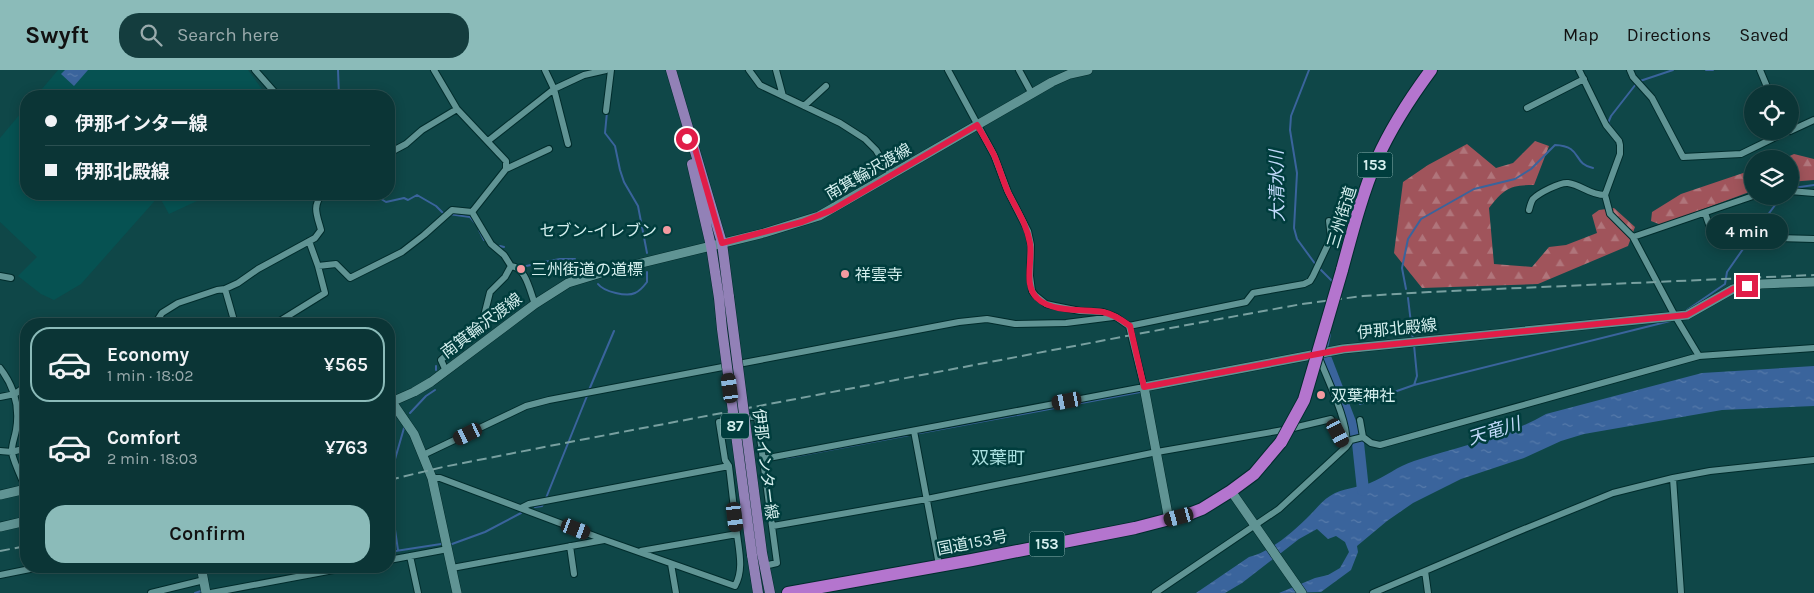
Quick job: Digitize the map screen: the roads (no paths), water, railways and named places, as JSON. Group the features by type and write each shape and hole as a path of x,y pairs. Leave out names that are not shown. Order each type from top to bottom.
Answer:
{"highway":[{"name":"三州街道","path":"1342,270 1377,159 1402,113 1431,70"},
{"name":"国道153号","path":"788,593 939,566 1169,520 1202,509 1232,491 1254,474 1281,442 1304,400 1342,270"}],"main road":[{"name":"伊那インター線","path":"671,70 722,243 724,298 722,329 759,567 758,593"},
{"name":"南箕輪沢渡線","path":"395,400 414,392 446,372 556,289 580,279 764,233 819,216 1061,78 1088,70"},
{"name":"伊那インター線","path":"689,135 687,139 724,298"},
{"name":"伊那北殿線","path":"1144,387 1323,353 1413,342 1687,315 1733,289 1761,284 1814,282"},
{"path":"1144,387 1169,520"},
{"path":"395,409 414,434 432,478 457,593"},
{"path":"0,495 20,490"},
{"path":"1232,491 1302,593"},
{"path":"0,527 20,522"},
{"name":"伊那インター線","path":"759,567 770,593"},
{"path":"202,573 206,593"}],"street":[{"path":"255,70 273,90"},
{"path":"545,70 554,90 568,144"},
{"path":"488,141 554,90 584,75 606,70"},
{"path":"606,111 611,70"},
{"path":"750,70 760,84 840,123 865,139 876,150 891,175"},
{"path":"776,70 783,96"},
{"path":"763,459 914,433 1144,387 1130,326 1116,317 1103,312 1080,311 1046,304 1035,296 1030,276 1031,245 1028,231 1008,192 994,155 948,70"},
{"path":"1019,70 1032,94"},
{"path":"1578,70 1606,125 1620,145 1620,154 1605,195 1610,214 1633,237 1675,316 1699,356"},
{"path":"1630,70 1652,98 1683,157 1741,154 1768,140"},
{"path":"1760,70 1766,85"},
{"path":"435,71 457,109 506,161 506,169"},
{"path":"1527,108 1584,80"},
{"path":"804,106 826,86"},
{"path":"395,150 406,144 422,130 457,109"},
{"path":"1799,127 1814,120"},
{"path":"472,212 506,169 549,149"},
{"path":"1529,210 1532,201 1538,195 1563,183 1570,183 1595,195 1605,195"},
{"path":"1799,192 1814,193"},
{"path":"1633,237 1744,199"},
{"path":"159,318 162,313 178,302 225,289 238,283 297,246 315,238 321,230 316,211 318,200"},
{"path":"1130,326 1246,302 1253,293 1304,284 1310,281 1347,207 1360,208"},
{"path":"318,266 336,264 350,278 402,252 424,236 452,210 472,212"},
{"path":"472,212 491,244 504,254 511,266 518,268 522,273 535,304"},
{"path":"1705,213 1713,236 1814,239"},
{"path":"1330,221 1330,238"},
{"path":"285,318 328,293 309,241"},
{"path":"446,372 440,360 479,325 484,316 490,292 505,277 511,266"},
{"path":"0,276 11,278"},
{"path":"225,289 233,318"},
{"path":"423,455 526,406 548,400 959,322 987,319 1015,324 1066,323 1116,317"},
{"path":"1360,420 1363,437 1371,443 1380,445 1699,356 1814,348"},
{"path":"1323,353 1344,422 1347,438 1346,447"},
{"path":"0,368 15,394 17,427 12,452 20,473"},
{"path":"0,397 15,394 20,390"},
{"path":"432,478 440,478 735,586 740,569 737,534 729,466 725,460 719,422 757,416 777,563 740,569"},
{"path":"773,526 927,499 1157,452 1289,429 1331,419 1346,447"},
{"path":"914,433 939,566"},
{"path":"1155,593 1257,527 1346,447 1351,440 1363,437"},
{"path":"0,451 12,452 20,450"},
{"path":"1373,593 1613,493 1710,471 1814,460"},
{"path":"521,508 529,504 729,466"},
{"path":"1673,478 1681,593"},
{"path":"639,552 737,534"},
{"path":"452,568 605,540"},
{"path":"570,546 574,574"},
{"path":"395,559 448,549"},
{"path":"410,556 418,593"},
{"path":"671,564 676,593"},
{"path":"0,575 20,571"},
{"path":"1425,571 1428,593"},
{"path":"211,593 318,573"},
{"path":"151,593 204,580"}],"water":[{"path":"65,70 88,70 74,86 61,74"},
{"path":"1814,366 1814,406 1722,410 1584,434 1561,441 1524,458 1461,479 1413,503 1387,521 1357,546 1358,552 1351,570 1321,592 1279,593 1315,578 1328,575 1340,568 1349,552 1345,542 1336,536 1328,539 1317,529 1299,539 1242,583 1225,593 1196,593 1249,557 1266,550 1282,540 1330,496 1339,491 1370,483 1408,463 1498,435 1546,414 1702,373"}],"waterway":[{"path":"338,70 339,90"},
{"name":"大清水川","path":"1309,70 1291,116 1290,130 1297,173 1294,228 1297,239 1316,265"},
{"path":"1640,81 1673,70"},
{"path":"1706,70 1713,70"},
{"path":"1610,125 1608,123 1611,116 1636,84"},
{"path":"607,112 605,133 615,146 624,182 638,206 647,253"},
{"path":"1406,289 1402,268 1408,239 1421,219 1474,189 1515,179 1531,169 1555,145 1570,148 1582,163 1593,168"},
{"path":"1799,187 1814,185"},
{"path":"395,200 404,198 408,200 417,195 436,206 443,213"},
{"path":"383,200 386,202 395,200"},
{"path":"1753,235 1775,205"},
{"path":"449,214 470,217 476,224"},
{"path":"479,230 484,240"},
{"path":"1687,310 1725,284 1727,272 1750,239"},
{"path":"500,246 504,247"},
{"path":"544,262 575,259"},
{"path":"522,267 535,264"},
{"name":"大清水川","path":"1320,269 1334,283"},
{"path":"598,284 610,291 631,294 639,291 647,282 647,272"},
{"path":"1408,298 1413,340"},
{"path":"468,339 482,327 486,319"},
{"path":"1414,385 1670,321"},
{"path":"589,390 614,331"},
{"name":"大清水川","path":"1327,349 1330,334"},
{"path":"1360,404 1414,385 1417,376 1414,345"},
{"name":"大清水川","path":"1325,357 1358,443 1363,490"},
{"path":"410,413 426,396 435,390"},
{"path":"786,458 1140,392"},
{"path":"546,498 587,396"},
{"path":"395,459 404,428"},
{"path":"535,507 542,506 543,504"},
{"path":"452,544 485,532 521,513"},
{"path":"395,530 398,550"},
{"path":"395,551 441,544"},
{"path":"195,593 201,591"}],"railway":[{"path":"395,479 443,467 580,440 1302,304 1363,296 1429,292 1814,275"},
{"path":"0,551 20,547"}],"place":[{"name":"セブン-イレブン","path":"667,230"},
{"name":"三州街道の道標","path":"521,269"},
{"name":"祥雲寺","path":"845,274"},
{"name":"双葉神社","path":"1321,395"}],"district":[{"name":"双葉町","path":"998,458"}],"water label":[{"name":"天竜川","path":"1494,431"}]}
